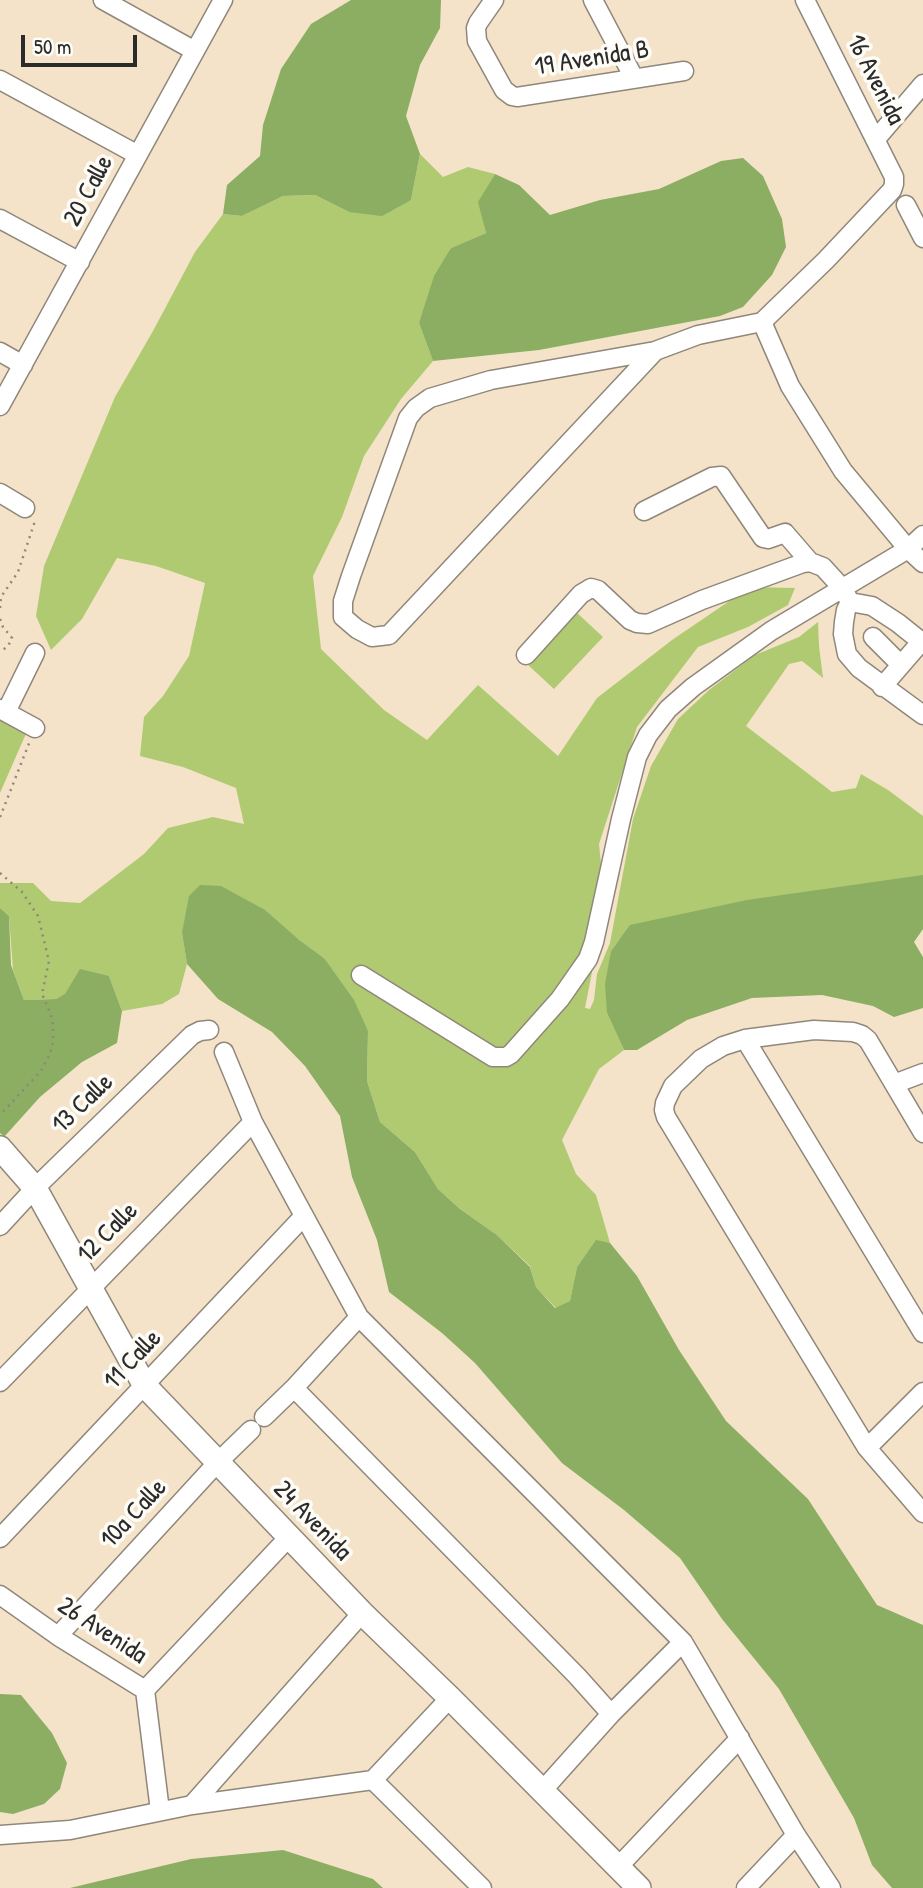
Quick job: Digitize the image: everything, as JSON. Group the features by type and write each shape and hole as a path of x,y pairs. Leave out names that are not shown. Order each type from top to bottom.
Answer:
{"main road":[{"name":"24 Avenida","path":"0,1149 36,1188 145,1386 362,1613 639,1888"}],"street":[{"path":"103,0 195,51"},
{"name":"20 Calle","path":"0,406 223,0"},
{"name":"19 Avenida B","path":"494,0 478,23 477,41 509,95 517,97 684,71"},
{"path":"593,0 634,78"},
{"name":"16 Avenida","path":"762,322 827,260 892,190 894,184 894,177 876,139 805,0"},
{"path":"0,80 138,155"},
{"path":"876,139 923,84"},
{"path":"906,205 923,238"},
{"path":"0,219 80,262"},
{"path":"655,351 389,635 372,636 357,629 343,617 343,601 351,576 408,418 430,398 491,380 655,351 698,335 762,322 790,386 843,471 908,549 923,563"},
{"path":"0,352 23,365"},
{"path":"644,511 712,477 721,476 763,538 785,533 810,562 823,567 846,595 872,606 922,643 882,687"},
{"path":"0,493 25,508"},
{"path":"361,975 493,1057 506,1057 511,1054 561,999 588,959 637,757 648,735 668,709 693,687 771,631 846,595 923,535"},
{"path":"526,655 581,594 591,588 598,590 630,620 648,624 702,600 810,562"},
{"path":"846,595 843,634 847,654 882,687 923,715"},
{"path":"873,637 901,665"},
{"path":"35,653 3,711 35,729"},
{"name":"13 Calle","path":"0,1226 191,1035 209,1030"},
{"path":"923,1133 868,1041 853,1032 814,1030 746,1039 723,1046 701,1059 684,1074 673,1086 664,1110 867,1448 923,1513"},
{"path":"746,1039 923,1333"},
{"path":"224,1052 253,1122 359,1317 682,1642 796,1835 831,1888"},
{"path":"894,1084 923,1073"},
{"name":"12 Calle","path":"0,1382 253,1122"},
{"name":"11 Calle","path":"0,1538 303,1216"},
{"path":"264,1417 359,1317"},
{"path":"294,1388 577,1676 611,1714"},
{"path":"867,1448 923,1392"},
{"name":"10a Calle","path":"58,1636 217,1463 251,1430"},
{"path":"145,1690 289,1537"},
{"name":"26 Avenida","path":"0,1595 58,1636 145,1690 160,1811"},
{"path":"192,1805 362,1613"},
{"path":"542,1791 611,1714 682,1642"},
{"path":"0,1835 70,1830 192,1805 373,1780 450,1698"},
{"path":"618,1867 740,1738"},
{"path":"373,1780 482,1888"},
{"path":"746,1888 796,1835"}],"path":[{"path":"0,608 1,597 18,572 35,521 25,508"},
{"path":"0,619 12,638 8,646 0,652"},
{"path":"0,817 35,729"},
{"path":"0,873 22,892 38,916 48,961 42,994 53,1026 53,1041 46,1064 0,1115"}],"green space":[{"path":"351,0 441,0 440,28 420,65 406,116 420,154 411,200 382,216 349,212 315,195 283,196 242,216 223,214 227,185 260,156 263,125 281,69 311,24"},
{"path":"420,154 443,177 468,167 495,174 479,202 486,233 451,248 419,323 433,361 401,399 364,456 342,517 313,576 321,649 384,710 427,740 478,685 558,756 597,698 672,640 750,587 795,588 788,605 748,627 698,647 637,727 599,844 605,905 585,1008 590,1009 594,1000 597,974 610,943 633,819 651,766 678,719 709,690 755,655 799,637 818,622 823,678 802,661 789,664 746,726 832,792 856,788 861,774 923,816 923,882 640,932 619,940 611,951 607,1013 624,1050 599,1069 562,1140 576,1174 596,1195 610,1243 596,1241 577,1267 570,1301 556,1308 536,1287 530,1266 497,1235 460,1209 438,1189 415,1152 380,1122 367,1081 368,1031 324,958 298,939 182,933 187,964 179,994 162,1004 122,1011 109,976 56,999 24,1000 13,970 9,916 0,908 0,883 33,883 51,901 80,903 144,854 168,828 213,817 244,824 236,788 183,767 140,756 144,717 163,696 189,656 205,583 156,566 117,558 82,619 51,650 36,616 44,566 115,397 195,252 223,214 242,216 283,196 315,195 349,212 411,200"},
{"path":"743,158 763,176 782,219 786,247 772,275 743,307 720,316 539,350 433,361 419,323 434,276 451,248 486,233 478,202 495,174 519,185 550,215 600,200 659,189 721,161"},
{"path":"575,611 603,637 554,689 527,664"},
{"path":"0,713 28,729 0,793"},
{"path":"923,875 923,929 914,942 923,957 923,1008 894,1017 873,1006 822,995 752,998 687,1020 637,1050 624,1050 607,1013 605,984 611,951 630,925 747,900"},
{"path":"200,885 221,886 265,910 324,958 354,1000 368,1031 367,1081 380,1122 415,1152 438,1189 460,1209 497,1235 530,1267 536,1287 555,1308 570,1301 577,1267 596,1240 610,1243 637,1276 679,1350 726,1421 808,1499 877,1605 923,1625 923,1888 892,1888 872,1865 854,1818 779,1689 722,1619 680,1558 624,1510 562,1463 475,1363 442,1333 389,1292 377,1240 352,1177 340,1116 305,1066 272,1032 218,999 187,964 182,933 189,896"},
{"path":"0,908 9,916 11,965 24,1000 56,999 65,994 80,969 109,976 122,1011 117,1043 82,1062 40,1097 4,1137 0,1133"},
{"path":"0,1694 21,1695 52,1733 67,1763 60,1789 44,1804 13,1814 0,1812"},
{"path":"283,1850 373,1879 383,1888 70,1888 191,1859"}]}
